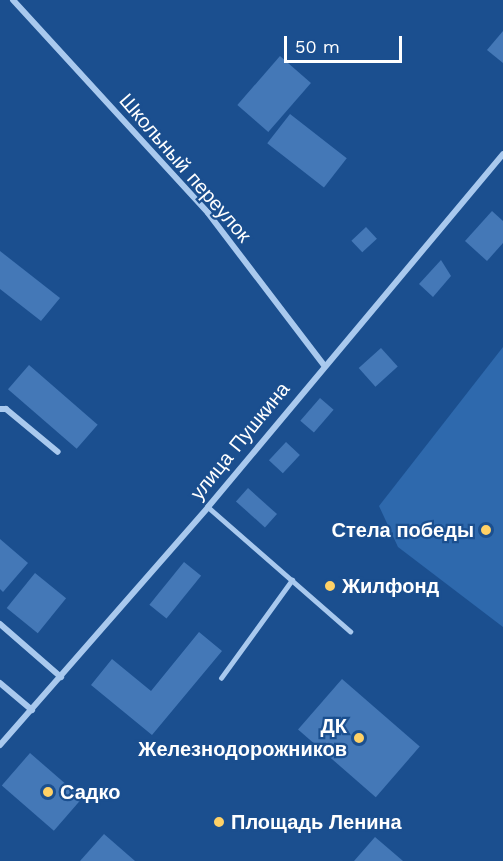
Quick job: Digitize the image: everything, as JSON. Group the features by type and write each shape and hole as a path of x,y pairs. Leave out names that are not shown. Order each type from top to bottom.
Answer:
{"street":[{"name":"Школьный переулок","path":"13,0 208,213 324,365"},
{"name":"улица Пушкина","path":"0,745 208,507 324,365 503,154"},
{"path":"0,409 6,409 58,452"},
{"path":"0,624 61,677"},
{"path":"0,683 32,710"}],"lane":[{"path":"208,507 350,631"},
{"path":"221,678 292,580"}],"shaded area":[{"path":"503,347 503,627 398,547 379,506"}],"building":[{"path":"503,31 503,63 487,50"},
{"path":"280,56 311,83 268,132 237,105"},
{"path":"290,114 347,158 324,187 267,143"},
{"path":"492,211 503,221 503,243 487,261 465,241"},
{"path":"366,227 377,239 362,252 351,241"},
{"path":"0,251 60,298 41,321 0,289"},
{"path":"441,260 451,276 433,297 419,284"},
{"path":"381,348 398,367 375,387 359,368"},
{"path":"29,365 98,425 77,449 8,389"},
{"path":"320,398 334,410 314,432 300,421"},
{"path":"286,442 300,455 283,473 269,460"},
{"path":"248,488 277,514 265,527 236,501"},
{"path":"0,539 28,563 3,592 0,589"},
{"path":"184,562 201,576 166,619 149,605"},
{"path":"35,573 66,598 38,633 7,608"},
{"path":"199,632 222,651 152,735 91,685 112,659 151,691"},
{"name":"ДК Железнодорожников","path":"342,679 420,747 376,797 298,730"},
{"path":"30,753 82,798 54,831 2,785"},
{"path":"104,834 135,861 80,861"},
{"path":"375,837 403,861 354,861"}],"place":[{"name":"Стела победы","path":"486,530"},
{"name":"Жилфонд","path":"330,586"},
{"name":"ДК Железнодорожников","path":"359,738"},
{"name":"Садко","path":"48,792"},
{"name":"Площадь Ленина","path":"219,822"}]}
